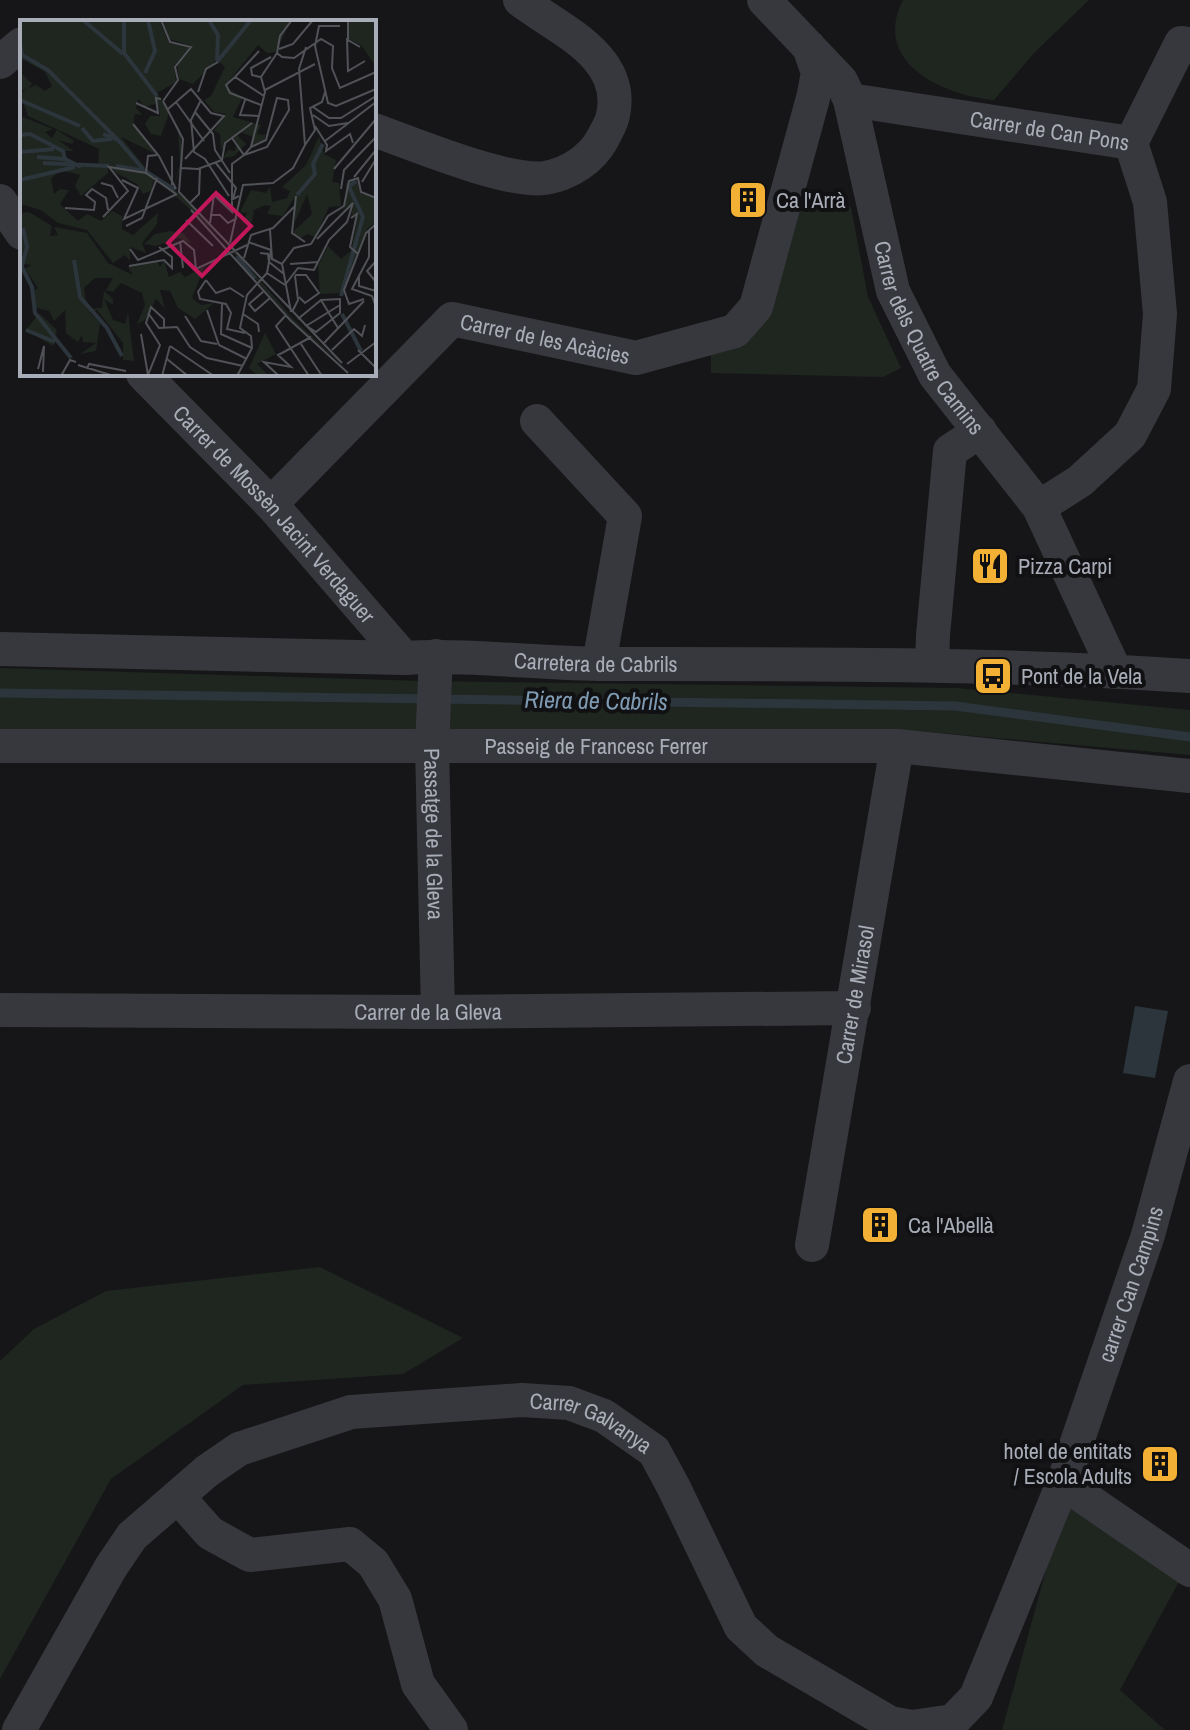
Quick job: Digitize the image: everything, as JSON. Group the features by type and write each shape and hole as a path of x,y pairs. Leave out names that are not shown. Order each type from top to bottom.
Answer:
{"street":[{"path":"376,131 504,175 544,178 580,166 599,145 613,116 614,85 595,53 520,0"},
{"name":"Carrer dels Quatre Camins","path":"764,0 841,81 850,100 893,291 935,375 1039,507 1115,671"},
{"name":"Carrer de Can Pons","path":"850,100 1131,143 1181,43 1190,44"},
{"path":"0,62 20,46"},
{"name":"Carrer de les Acàcies","path":"271,504 452,319 636,358 735,331 756,307 813,98 818,73 809,47"},
{"path":"1039,507 1080,481 1130,435 1154,389 1160,314 1150,202 1131,143"},
{"path":"0,201 20,230"},
{"name":"Carrer de Mossèn Jacint Verdaguer","path":"145,376 425,664"},
{"path":"537,421 625,516 599,664"},
{"path":"932,664 950,451 980,431"},
{"name":"Carretera de Cabrils","path":"0,649 425,664 932,664 1190,676"},
{"name":"Passatge de la Gleva","path":"425,664 432,736 438,1012"},
{"name":"Passeig de Francesc Ferrer","path":"0,746 432,736 897,746 1190,776"},
{"name":"Carrer de Mirasol","path":"812,1245 897,746"},
{"name":"Carrer de la Gleva","path":"0,1010 438,1012 854,1008"},
{"name":"carrer Can Campins","path":"1063,1483 1148,1235 1190,1081"},
{"name":"Carrer Galvanya","path":"19,1730 111,1567 132,1536 207,1471 239,1449 351,1412 522,1400 569,1403 604,1416 654,1451 741,1627 767,1651 890,1723 912,1727 953,1721 976,1697 1063,1483"},
{"path":"1063,1483 1190,1570"},
{"path":"179,1498 210,1533 250,1555 350,1544 373,1563 395,1599 418,1684 451,1730"}],"shaded area":[{"path":"903,0 1089,0 1034,53 994,100 974,97 934,83 917,72 904,58 897,42 896,22"},
{"path":"798,190 851,207 868,297 901,368 883,377 711,373 711,347 745,337"},
{"path":"0,668 421,681 957,688 1190,710 1190,755 894,729 0,734"},
{"path":"1135,1006 1168,1011 1155,1078 1123,1073"},
{"path":"320,1267 463,1338 403,1374 243,1385 111,1479 0,1679 0,1361 34,1329 106,1291"},
{"path":"1065,1501 1181,1578 1120,1690 1165,1730 1002,1730"}],"waterway":[{"name":"Riera de Cabrils","path":"0,693 955,706 1190,737"}],"place":[{"name":"Ca l'Arrà","path":"748,200"},
{"name":"Pizza Carpi","path":"990,566"},
{"name":"Pont de la Vela","path":"993,676"},
{"name":"Ca l'Abellà","path":"880,1225"},
{"name":"hotel de entitats / Escola Adults","path":"1160,1464"}]}
